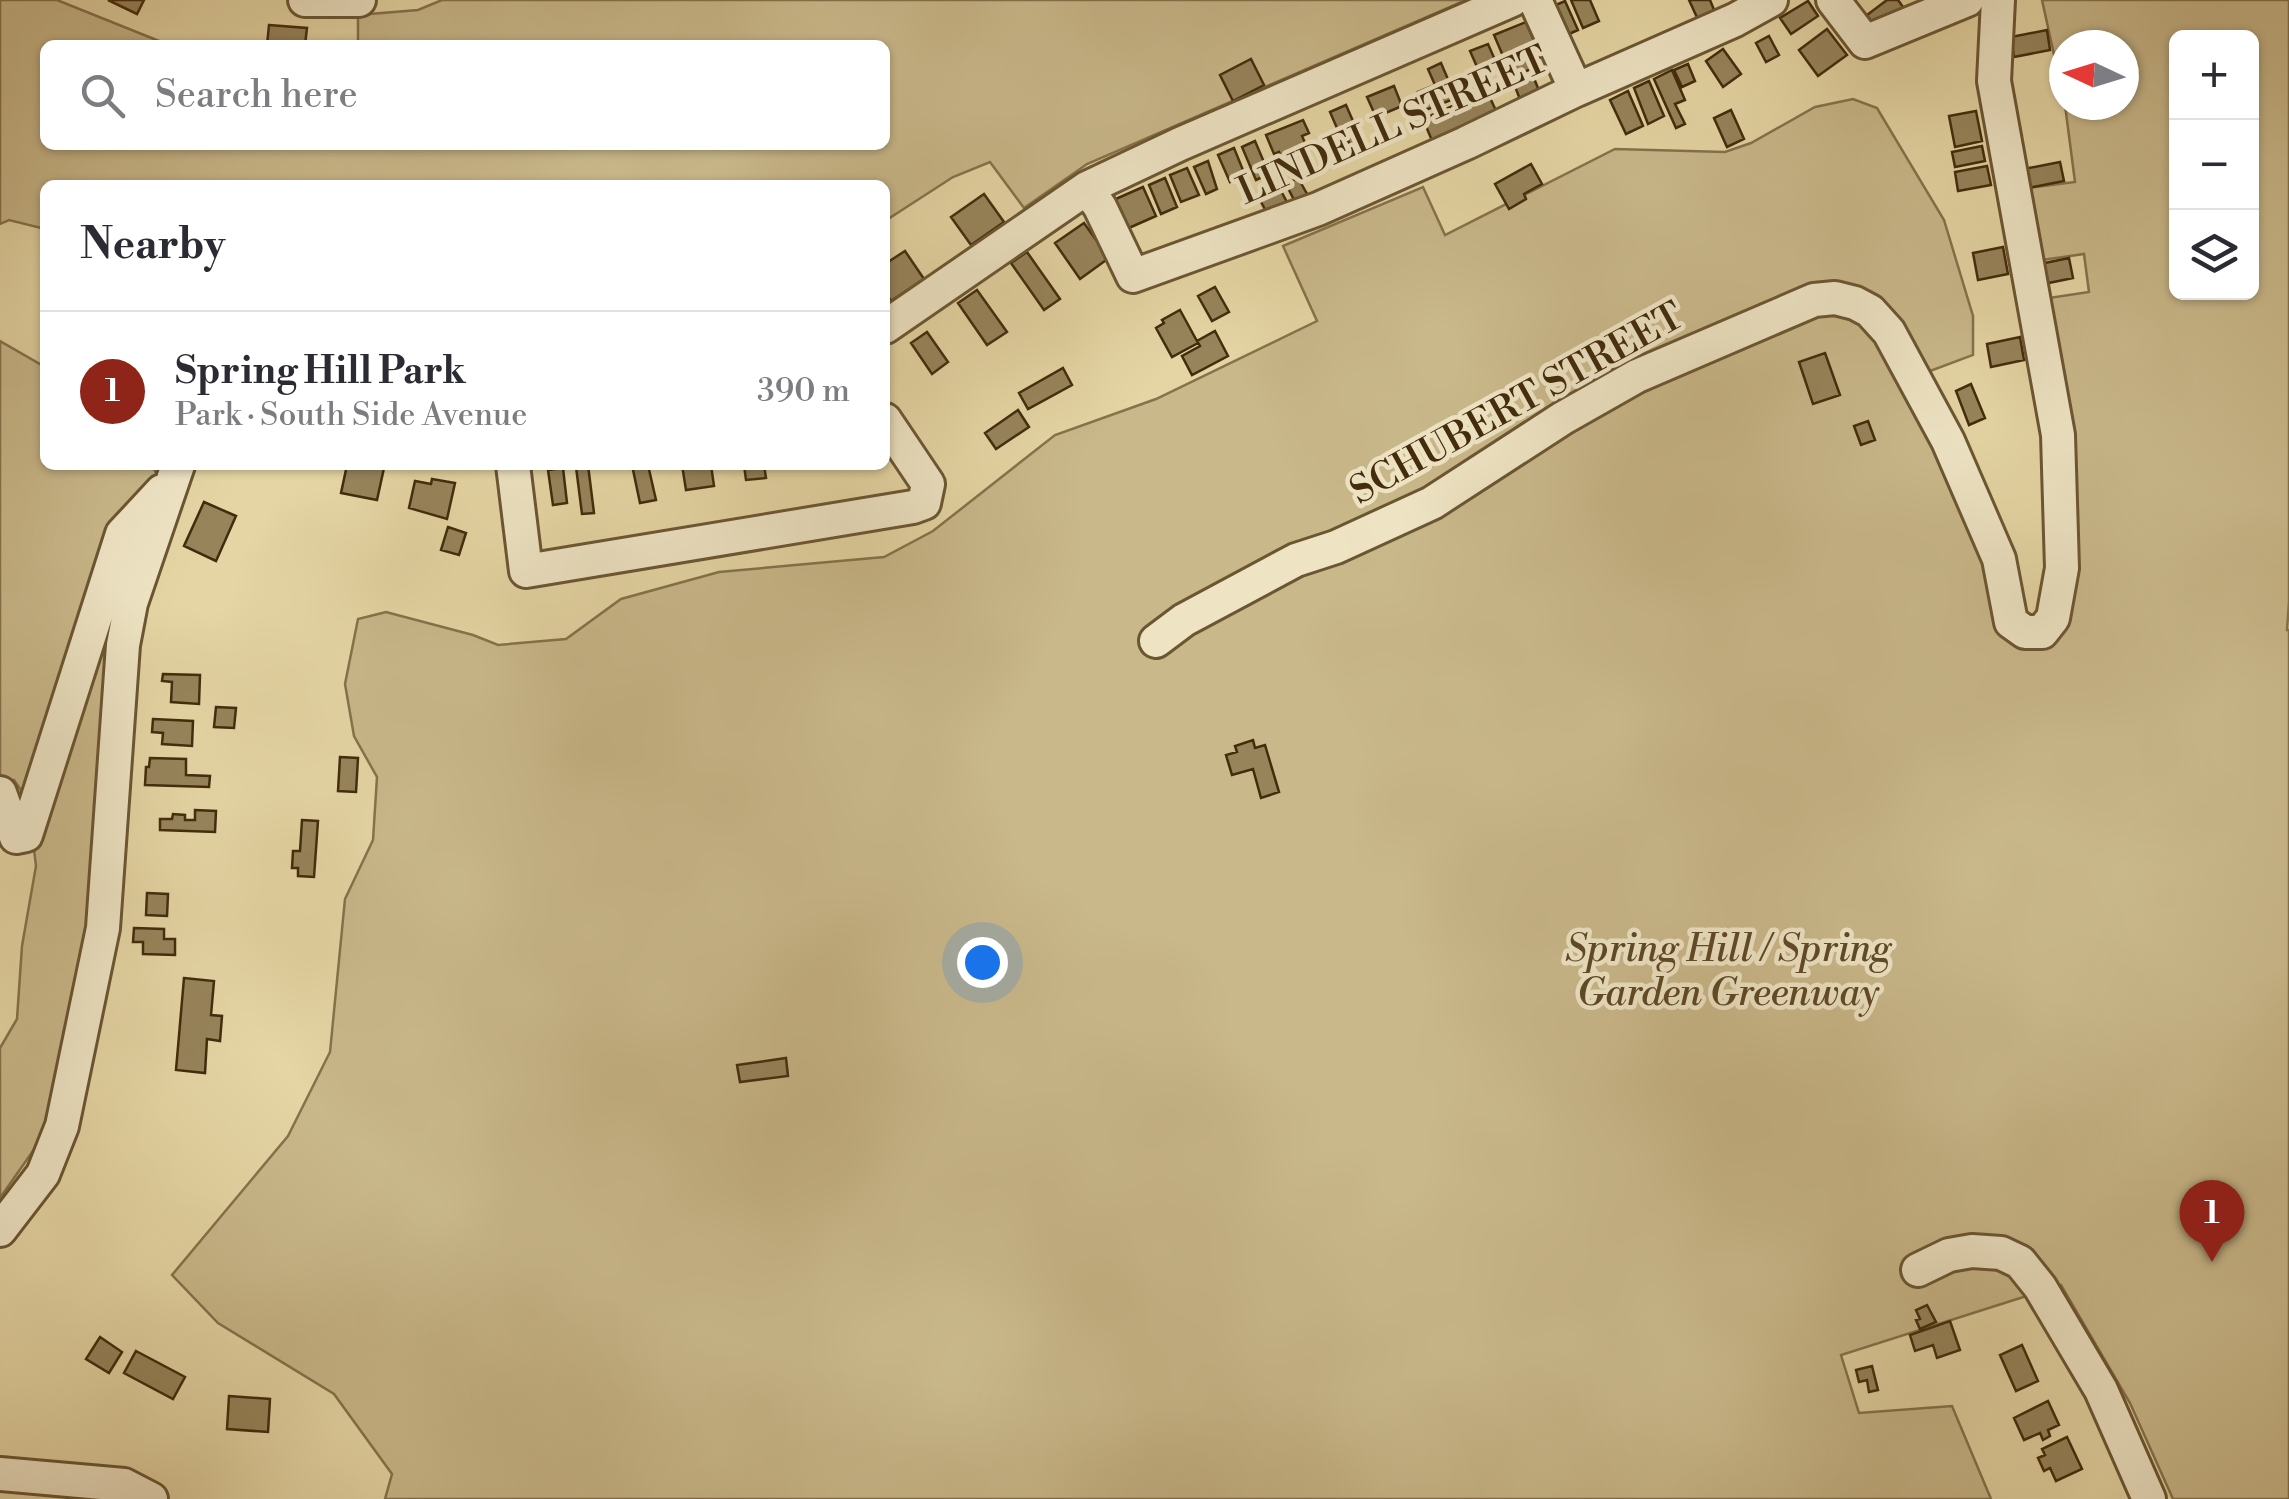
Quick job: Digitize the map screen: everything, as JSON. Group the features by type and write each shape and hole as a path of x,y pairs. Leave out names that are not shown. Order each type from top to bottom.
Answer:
{"street":[{"path":"305,0 359,0"},
{"path":"890,323 1087,188 1512,0"},
{"path":"1535,0 1576,90"},
{"name":"LINDELL STREET","path":"1087,188 1100,206 1133,276 1318,209 1772,0"},
{"path":"1833,0 1865,42 1967,0"},
{"name":"SCHUBERT STREET","path":"1156,641 1184,620 1296,560 1336,547 1432,503 1563,418 1637,376 1814,300 1835,298 1870,310 1888,332 1948,441 1986,528 1999,559 2012,622 2025,632 2042,632 2053,618 2062,568 2058,435 1994,81 1998,0"},
{"path":"513,470 526,572 924,503 928,484 890,427"},
{"path":"0,793 16,838 26,835 122,534 175,473"},
{"path":"0,1230 43,1174 62,1126 103,928 122,645 131,603 175,473"},
{"path":"1918,1270 1949,1255 1972,1250 2001,1253 2020,1262 2040,1287 2101,1390 2150,1499"},
{"path":"0,1474 124,1485 151,1499"}],"green space":[{"path":"0,0 57,0 157,40 40,40 40,150 890,150 890,40 358,40 358,15 418,10 442,0 1466,0 1087,164 1024,208 990,162 953,177 890,218 890,180 40,180 40,228 9,220 0,224"},
{"name":"Spring Hill / Spring Garden Greenway","path":"2042,0 2289,0 2289,1499 2173,1499 2130,1403 2061,1285 1841,1355 1859,1413 1952,1406 1991,1499 385,1499 392,1474 334,1394 218,1323 172,1275 288,1136 330,1052 345,899 373,840 377,777 354,736 345,684 358,619 386,612 498,645 566,639 621,599 719,572 884,557 933,531 1055,435 1156,399 1317,321 1283,246 1423,187 1445,235 1615,149 1725,152 1751,143 1815,107 1853,99 1877,108 1944,220 1973,316 1973,355 1922,374 2016,617 2041,619 2047,591 2042,299 2089,292 2084,254 2035,261 2021,189 2075,182 2067,120 2139,120 2139,30 2049,32"},
{"path":"0,341 40,364 40,470 154,470 161,480 112,533 67,651 60,702 28,800 14,780 0,781"},
{"path":"133,535 93,925 47,1131 0,1198 0,1048 17,1019 22,946 36,866 33,841"}],"building":[{"path":"108,0 144,0 137,14"},
{"path":"1571,0 1590,0 1599,21 1583,28"},
{"path":"1689,0 1710,0 1717,17 1700,24"},
{"path":"1887,0 1898,0 1903,7 1875,27 1867,15"},
{"path":"1565,1 1578,30 1562,37 1549,8"},
{"path":"1808,1 1818,16 1791,34 1780,18"},
{"path":"1526,22 1541,57 1528,63 1531,69 1512,77 1494,35"},
{"path":"269,25 307,28 306,40 268,40"},
{"path":"1827,29 1847,55 1818,76 1799,50"},
{"path":"2047,30 2049,50 2014,57 2011,37"},
{"path":"1769,36 1779,55 1766,62 1756,43"},
{"path":"1488,44 1499,69 1481,76 1470,51"},
{"path":"1723,49 1741,74 1723,87 1706,61"},
{"path":"1251,59 1264,85 1233,101 1220,75"},
{"path":"1441,63 1456,98 1426,110 1418,92 1435,85 1428,69"},
{"path":"1688,64 1695,81 1682,87 1674,70"},
{"path":"1672,70 1685,100 1675,104 1685,124 1676,128 1654,79"},
{"path":"1533,76 1540,93 1521,102 1514,84"},
{"path":"1649,81 1664,116 1648,124 1634,88"},
{"path":"1394,86 1402,106 1376,117 1367,97"},
{"path":"1486,89 1498,115 1433,143 1423,119"},
{"path":"1628,91 1643,126 1626,134 1610,100"},
{"path":"1346,105 1366,151 1354,156 1330,112"},
{"path":"1731,110 1744,139 1727,147 1714,118"},
{"path":"1976,111 1982,141 1955,147 1949,116"},
{"path":"1303,120 1309,133 1302,136 1310,154 1284,165 1266,135"},
{"path":"1255,141 1269,174 1256,180 1242,147"},
{"path":"1982,146 1985,161 1955,167 1952,152"},
{"path":"1234,148 1245,175 1230,182 1218,155"},
{"path":"1208,161 1217,189 1206,194 1194,167"},
{"path":"2060,162 2064,181 2028,188 2024,169"},
{"path":"1531,164 1542,184 1509,209 1495,184"},
{"path":"1987,166 1991,185 1958,191 1955,172"},
{"path":"1187,168 1199,195 1181,202 1170,175"},
{"path":"1165,178 1177,207 1161,214 1149,185"},
{"path":"1298,178 1310,199 1297,206 1286,184"},
{"path":"1143,187 1156,216 1122,231 1109,202"},
{"path":"1280,189 1288,204 1268,215 1260,200"},
{"path":"984,194 1004,222 971,245 951,217"},
{"path":"1084,223 1109,258 1080,279 1055,243"},
{"path":"2003,247 2008,274 1978,280 1973,253"},
{"path":"905,251 924,279 891,301 890,300 890,261"},
{"path":"1027,252 1060,299 1044,310 1011,263"},
{"path":"2069,258 2073,278 2044,284 2040,264"},
{"path":"1215,287 1229,312 1212,321 1198,296"},
{"path":"977,290 1007,332 987,345 958,303"},
{"path":"1180,310 1198,343 1172,357 1156,328"},
{"path":"1215,331 1228,356 1192,375 1182,356"},
{"path":"927,332 948,362 932,374 911,343"},
{"path":"2020,337 2024,360 1991,367 1987,344"},
{"path":"1825,353 1840,395 1813,404 1799,362"},
{"path":"1063,368 1072,385 1028,409 1019,393"},
{"path":"1971,384 1985,418 1969,425 1956,391"},
{"path":"1018,410 1029,427 996,449 985,433"},
{"path":"1868,421 1875,440 1861,445 1854,426"},
{"path":"346,470 384,470 377,500 341,493"},
{"path":"548,470 563,470 567,503 553,505"},
{"path":"576,470 589,470 594,513 582,514"},
{"path":"633,470 649,470 656,500 640,503"},
{"path":"683,470 712,470 714,486 686,490"},
{"path":"745,470 765,470 766,478 746,480"},
{"path":"432,479 455,483 447,519 409,508 415,481 431,484"},
{"path":"204,502 236,516 216,561 184,546"},
{"path":"448,527 466,533 459,555 441,550"},
{"path":"163,674 200,675 199,704 171,702 172,682 162,681"},
{"path":"216,707 236,708 234,728 214,727"},
{"path":"153,719 193,721 192,746 162,744 163,733 152,732"},
{"path":"1253,740 1255,748 1265,745 1279,792 1261,798 1253,769 1232,775 1226,755 1237,752 1235,746"},
{"path":"340,757 358,758 356,792 338,791"},
{"path":"150,758 186,759 186,775 210,776 209,787 145,785"},
{"path":"195,810 216,811 215,832 160,830 160,819 172,819 173,814 195,820"},
{"path":"302,820 318,821 314,877 298,876 298,868 292,868 293,851 300,851"},
{"path":"147,893 168,894 167,916 146,915"},
{"path":"134,928 164,929 164,939 175,939 175,955 143,954 143,942 133,942"},
{"path":"184,978 214,981 211,1015 222,1016 220,1041 207,1039 205,1073 176,1070"},
{"path":"786,1058 788,1076 740,1082 737,1065"},
{"path":"1927,1305 1936,1322 1920,1329 1916,1310"},
{"path":"1950,1321 1960,1350 1937,1358 1933,1345 1915,1351 1910,1335"},
{"path":"100,1337 122,1352 109,1373 86,1359"},
{"path":"2022,1345 2038,1381 2016,1391 2000,1355"},
{"path":"136,1351 185,1377 173,1399 124,1373"},
{"path":"1872,1366 1878,1390 1869,1392 1867,1380 1859,1382 1856,1370"},
{"path":"229,1396 270,1399 268,1432 227,1429"},
{"path":"2048,1401 2059,1425 2048,1430 2050,1436 2043,1440 2040,1433 2024,1440 2014,1418"},
{"path":"2067,1437 2082,1469 2056,1481 2050,1468 2044,1471 2038,1458 2045,1455 2042,1449"}],"place":[{"name":"Spring Hill Park","path":"2212,1262"}]}
